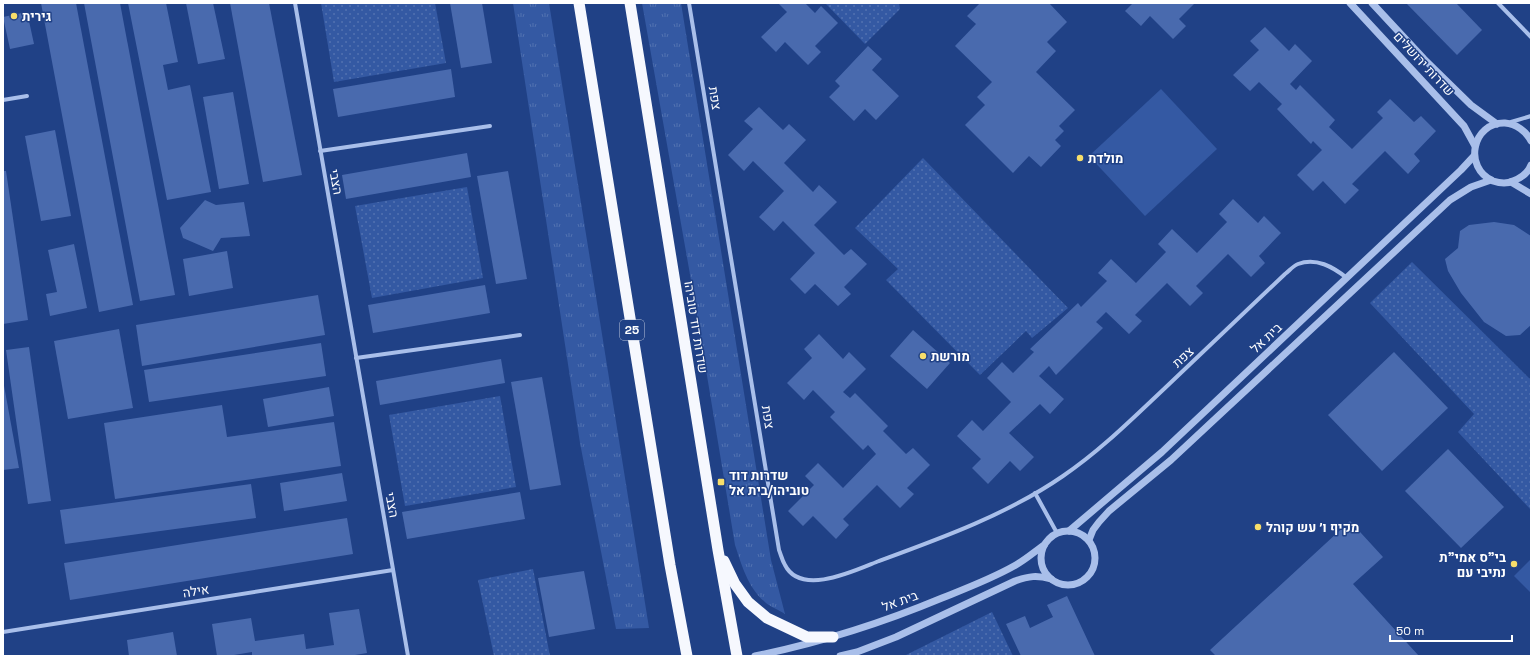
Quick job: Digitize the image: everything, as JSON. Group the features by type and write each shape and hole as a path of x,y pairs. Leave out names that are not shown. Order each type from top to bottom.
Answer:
{"highway":[{"name":"25","path":"579,3 686,656"},
{"name":"שדרות דוד טוביהו","path":"630,3 718,550 737,656"},
{"path":"718,550 735,584 748,602 767,618 807,637 833,637"}],"street":[{"name":"הצבי","path":"295,3 408,656"},
{"name":"צפת","path":"689,3 779,550 785,566 797,576 806,580 821,581 927,544 986,518 1035,493 1064,475 1118,432 1285,274 1297,265 1311,261 1324,264 1347,278"},
{"name":"שדרות ירושלים","path":"1350,3 1464,126 1475,146"},
{"name":"שדרות ירושלים","path":"1372,3 1424,59 1471,105 1496,124"},
{"path":"1498,3 1531,37"},
{"path":"3,100 27,96"},
{"path":"1531,116 1507,123 1496,124 1482,132 1475,146 1474,156 1479,170 1491,180 1497,182 1511,182 1525,174 1531,165"},
{"path":"1507,123 1521,129 1531,141"},
{"path":"320,150 490,126"},
{"name":"בית אל","path":"1069,531 1157,457 1456,175 1474,156"},
{"name":"בית אל","path":"1089,540 1096,526 1109,511 1171,460 1450,200 1471,187 1491,180"},
{"path":"1511,182 1531,194"},
{"path":"356,358 520,335"},
{"path":"1035,493 1057,533"},
{"path":"1069,531 1082,534 1089,540 1095,551 1096,560 1092,572 1086,579 1075,585 1067,586 1059,584 1045,573 1041,561 1041,553 1044,545 1050,538 1057,533 1069,531"},
{"name":"בית אל","path":"755,656 852,632 923,606 991,578 1015,565 1044,545"},
{"name":"אילה","path":"3,632 393,570"},
{"path":"840,656 857,652 896,637 1015,580 1030,576 1040,576 1051,579"}],"green space":[{"path":"321,3 435,3 446,63 334,82"},
{"path":"513,3 549,3 649,628 616,629 580,443"},
{"path":"642,3 681,3 771,560 785,614 766,603 755,591 746,576 735,545 694,297"},
{"path":"825,3 899,3 900,9 865,44"},
{"path":"1161,89 1217,149 1145,216 1089,156"},
{"path":"923,158 1068,308 1032,338 1026,331 980,375 886,280 898,269 855,228"},
{"path":"467,187 483,278 372,298 355,206"},
{"path":"1412,262 1531,380 1531,510 1458,432 1474,414 1370,303"},
{"path":"500,396 516,487 405,506 389,415"},
{"path":"1531,559 1531,593 1514,576"},
{"path":"533,569 550,656 494,656 478,580"},
{"path":"992,612 1013,656 904,656"}],"building":[{"path":"41,3 76,3 133,305 99,312"},
{"path":"84,3 120,3 175,295 140,301"},
{"path":"128,3 166,3 178,62 163,65 168,90 190,85 211,192 167,200"},
{"path":"186,3 213,3 225,59 198,64"},
{"path":"230,3 269,3 302,175 263,182"},
{"path":"450,3 482,3 492,63 461,68"},
{"path":"778,3 805,3 815,13 821,6 838,23 815,46 821,52 808,65 785,42 776,52 761,37 787,12"},
{"path":"980,3 1049,3 1067,22 1047,42 1056,51 1036,72 1075,110 1059,126 1064,131 1055,140 1061,146 1041,167 1029,156 1013,173 965,125 985,105 977,97 992,82 955,46 976,24 967,16"},
{"path":"1133,3 1195,3 1179,19 1186,26 1173,39 1150,16 1141,26 1125,11"},
{"path":"1406,3 1456,3 1482,30 1457,55"},
{"path":"27,12 34,44 10,49 3,17"},
{"path":"1265,27 1289,51 1295,44 1312,61 1290,84 1296,90 1300,85 1335,120 1329,127 1352,149 1383,118 1377,112 1390,99 1414,122 1421,116 1436,131 1414,154 1420,161 1408,174 1385,151 1352,184 1359,190 1345,204 1323,181 1313,191 1297,175 1322,150 1313,141 1311,144 1277,109 1282,104 1259,82 1250,91 1233,75 1259,50 1250,41"},
{"path":"868,46 882,59 872,70 899,96 876,120 865,109 854,121 829,97 840,86 835,81"},
{"path":"451,69 455,97 338,117 333,89"},
{"path":"233,92 249,184 219,189 203,97"},
{"path":"759,107 783,130 789,124 806,140 784,163 813,192 819,185 837,202 814,225 844,255 851,249 867,264 844,287 851,294 838,306 815,284 805,294 790,279 815,253 783,221 774,231 759,217 784,191 753,161 744,171 728,155 753,129 744,121"},
{"path":"55,130 71,216 41,221 25,136"},
{"path":"467,153 471,177 346,199 342,175"},
{"path":"3,171 6,171 28,320 3,324"},
{"path":"508,171 527,279 496,284 477,176"},
{"path":"1233,199 1258,223 1264,216 1281,233 1259,256 1265,263 1251,277 1228,254 1196,286 1203,293 1190,306 1167,283 1135,315 1142,321 1129,334 1106,312 1096,322 1103,328 1056,375 1049,366 1039,376 1064,399 1050,414 1040,404 1009,433 1034,457 1020,471 1010,461 988,484 972,468 981,459 957,436 972,420 983,431 1011,402 987,378 1002,362 1013,373 1034,352 1030,349 1078,303 1081,307 1107,281 1098,273 1111,259 1136,283 1166,252 1158,244 1172,229 1197,253 1227,222 1219,214"},
{"path":"205,200 216,205 244,202 250,236 221,238 213,251 183,238 180,228"},
{"path":"1494,222 1514,225 1531,236 1531,325 1520,335 1506,336 1484,322 1461,293 1448,271 1445,259 1458,248 1460,231 1469,225"},
{"path":"74,244 87,308 50,316 46,294 57,292 48,250"},
{"path":"227,251 233,288 189,296 183,259"},
{"path":"485,285 490,313 373,333 368,305"},
{"path":"318,295 325,335 142,366 136,325"},
{"path":"119,329 133,408 68,419 54,341"},
{"path":"913,330 950,363 927,389 890,356"},
{"path":"819,334 843,359 849,352 866,369 843,392 850,398 855,393 888,426 883,431 906,454 913,448 930,465 907,488 914,494 900,508 877,485 843,519 849,525 836,539 813,516 803,526 788,511 814,485 805,476 818,463 843,488 876,454 868,445 863,450 830,417 835,412 813,390 804,400 787,383 812,358 804,349"},
{"path":"321,343 326,376 149,402 144,370"},
{"path":"29,347 51,501 28,504 6,350"},
{"path":"1394,352 1448,408 1382,471 1328,415"},
{"path":"501,359 505,383 380,405 376,381"},
{"path":"542,377 561,485 530,490 511,382"},
{"path":"3,380 19,468 3,470"},
{"path":"329,387 334,416 268,427 263,399"},
{"path":"222,405 227,437 334,422 341,466 115,499 104,423"},
{"path":"1448,449 1504,507 1461,548 1405,491"},
{"path":"342,473 347,501 284,511 280,483"},
{"path":"251,484 256,518 65,544 60,510"},
{"path":"520,492 525,519 407,539 402,512"},
{"path":"347,518 353,554 70,600 64,563"},
{"path":"1350,521 1383,557 1353,584 1419,656 1216,656 1210,650"},
{"path":"584,571 595,629 549,637 538,578"},
{"path":"1067,596 1095,656 1021,656 1006,624 1025,616 1030,628 1053,617 1047,605"},
{"path":"359,609 367,653 349,656 252,656 252,652 228,656 217,656 212,624 251,618 255,641 304,634 306,649 334,645 329,613"},
{"path":"173,632 177,656 129,656 127,640"}],"place":[{"name":"גירית","path":"14,16"},
{"name":"מולדת","path":"1080,158"},
{"name":"מורשת","path":"923,356"},
{"name":"שדרות דוד טוביהו/בית אל","path":"721,482"},
{"name":"מקיף ו׳ עש קוהל","path":"1258,527"},
{"name":"בי\"ס אמי\"ת נתיבי עם","path":"1514,564"}]}
